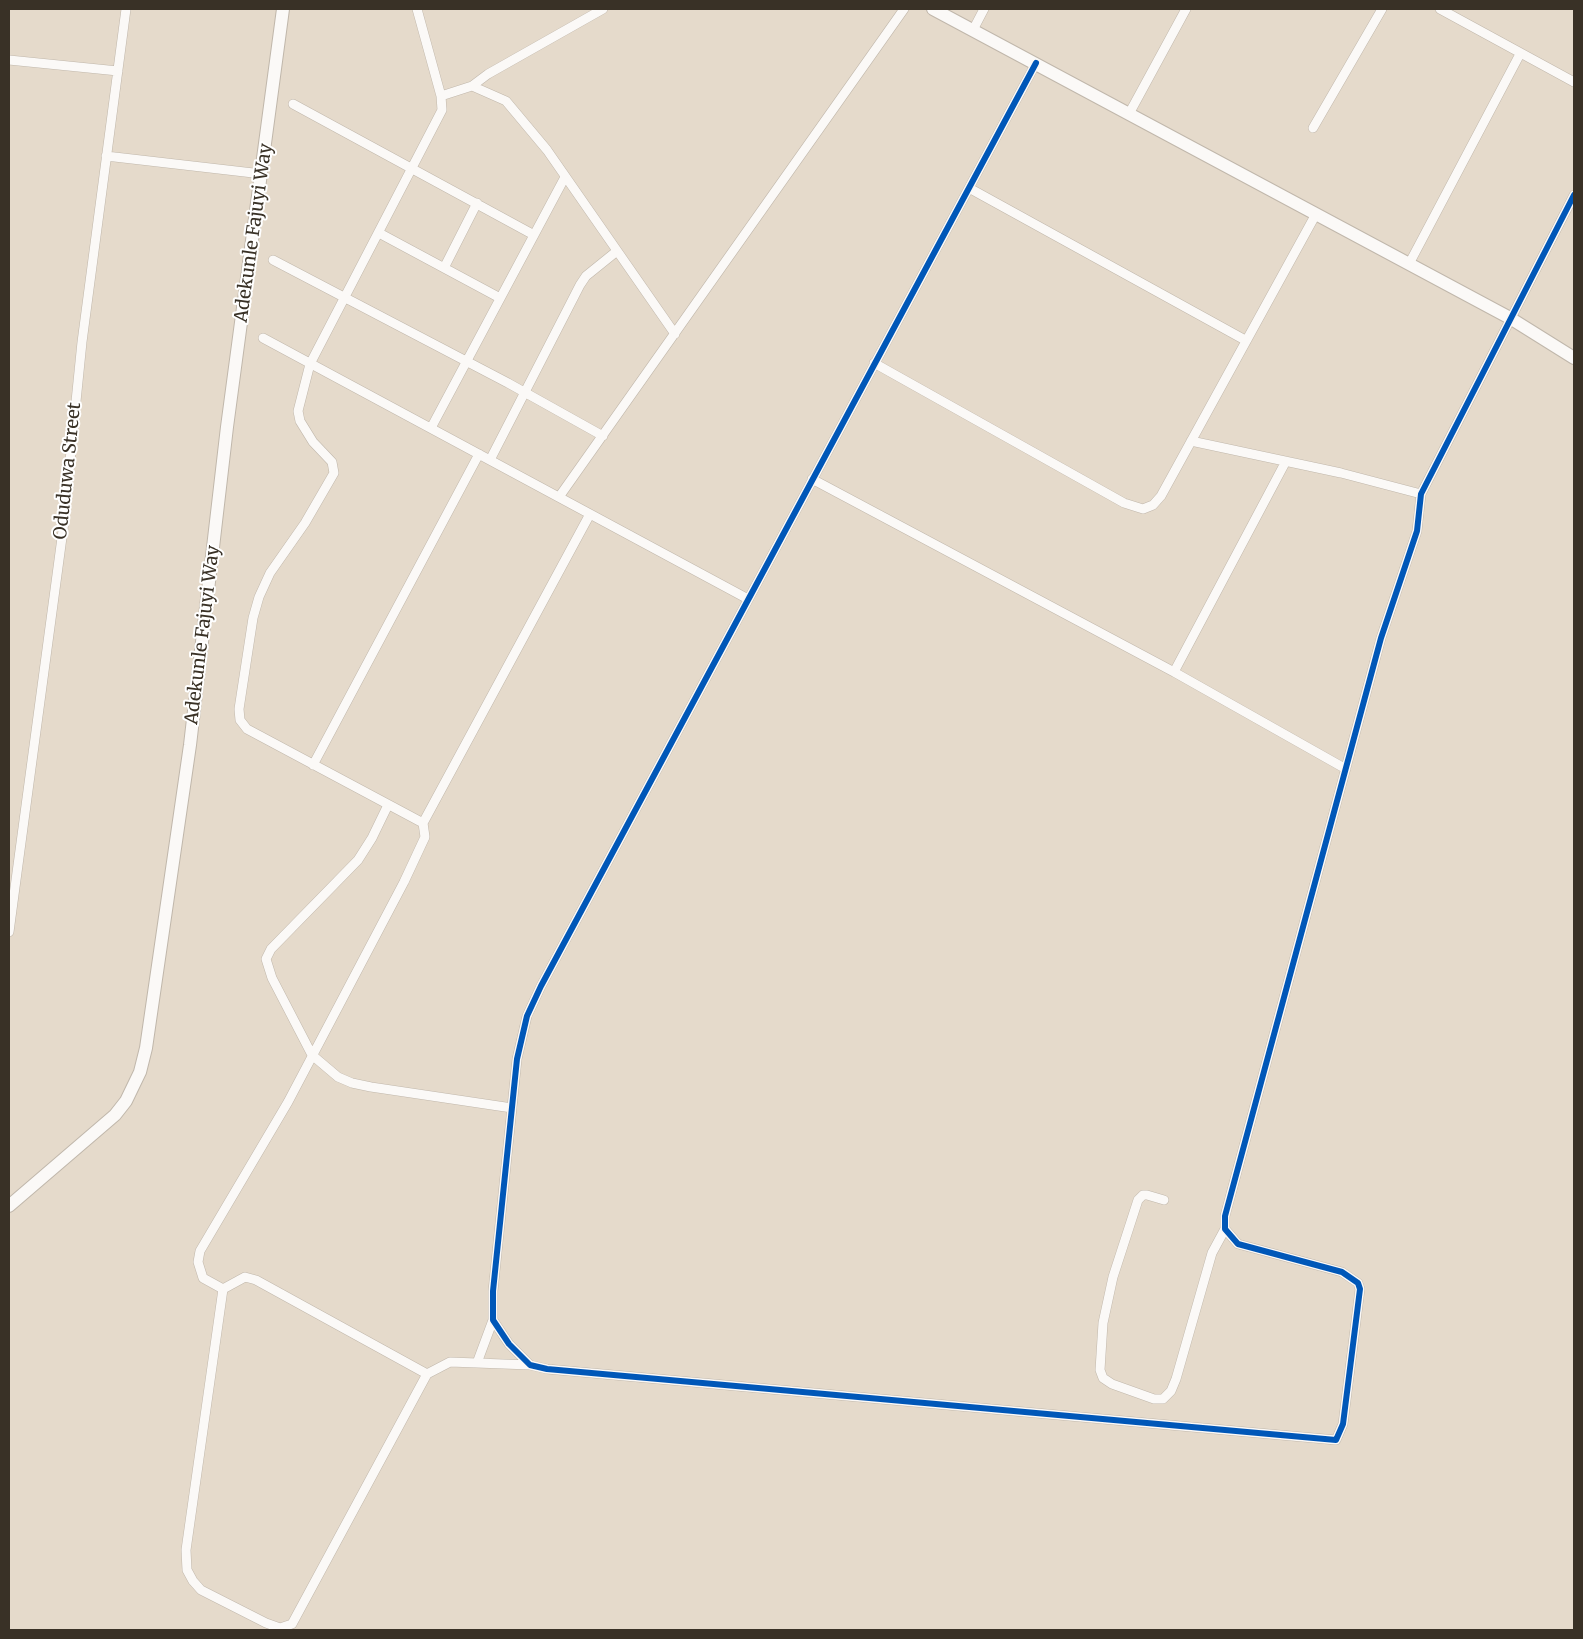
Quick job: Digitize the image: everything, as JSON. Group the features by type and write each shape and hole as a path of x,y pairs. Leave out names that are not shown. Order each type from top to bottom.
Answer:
{"street":[{"name":"Oduduwa Street","path":"9,932 11,902 63,530 82,342 126,9"},
{"name":"Adekunle Fajuyi Way","path":"9,1206 115,1115 126,1101 140,1072 147,1038 190,745 227,427 283,9"},
{"path":"417,9 441,96 442,110 440,119 310,364 298,411 300,421 313,442 332,462 334,473 305,523 270,572 259,597 253,618 238,709 240,720 247,729 423,823"},
{"path":"441,96 472,86 488,74 603,9"},
{"path":"559,497 904,9"},
{"path":"934,9 1130,112 1510,318 1574,358"},
{"path":"973,30 984,9"},
{"path":"1130,112 1186,9"},
{"path":"1313,128 1382,9"},
{"path":"1440,9 1574,82"},
{"path":"1409,264 1520,54"},
{"path":"9,60 118,71"},
{"path":"477,1364 493,1320 493,1291 517,1059 527,1016 812,479 1036,63"},
{"path":"472,86 506,101 547,150 675,334"},
{"path":"293,104 534,234"},
{"path":"106,156 262,174"},
{"path":"431,428 565,177"},
{"path":"969,188 1245,340"},
{"path":"1164,1200 1142,1195 1138,1200 1113,1277 1103,1323 1100,1370 1103,1378 1112,1384 1154,1399 1163,1399 1171,1391 1212,1253 1225,1229 1228,1207 1381,638 1417,531 1421,494 1574,195"},
{"path":"444,268 476,203"},
{"path":"874,364 1133,507 1143,509 1153,505 1160,496 1316,214"},
{"path":"379,233 500,298"},
{"path":"490,460 523,391 580,285 586,276 617,251"},
{"path":"273,260 346,296 603,436"},
{"path":"263,338 748,599"},
{"path":"1191,441 1341,474 1421,494"},
{"path":"313,765 479,454"},
{"path":"1174,672 1285,463"},
{"path":"812,479 1174,672 1346,769"},
{"path":"223,1289 203,1278 198,1262 200,1251 259,1152 312,1055 421,848 425,837 423,823 590,514"},
{"path":"388,805 358,860 285,932 271,949 266,959 272,978 312,1055 326,1070 352,1083 512,1108"},
{"path":"223,1289 186,1550 187,1570 201,1590 266,1623 280,1628 292,1624 427,1374 450,1362 530,1365 547,1369 1336,1440 1343,1424 1360,1289 1358,1283 1342,1272 1238,1244 1225,1229"},
{"path":"223,1289 245,1277 256,1280 427,1374"},
{"path":"493,1320 509,1344 530,1365"}],"cycle path":[{"path":"1036,63 541,986 527,1016 517,1059 493,1291 493,1320 509,1344 530,1365 547,1369 1336,1440 1343,1424 1360,1289 1358,1283 1342,1272 1238,1244 1225,1229 1225,1216 1381,638 1417,531 1421,494 1574,195"}]}
